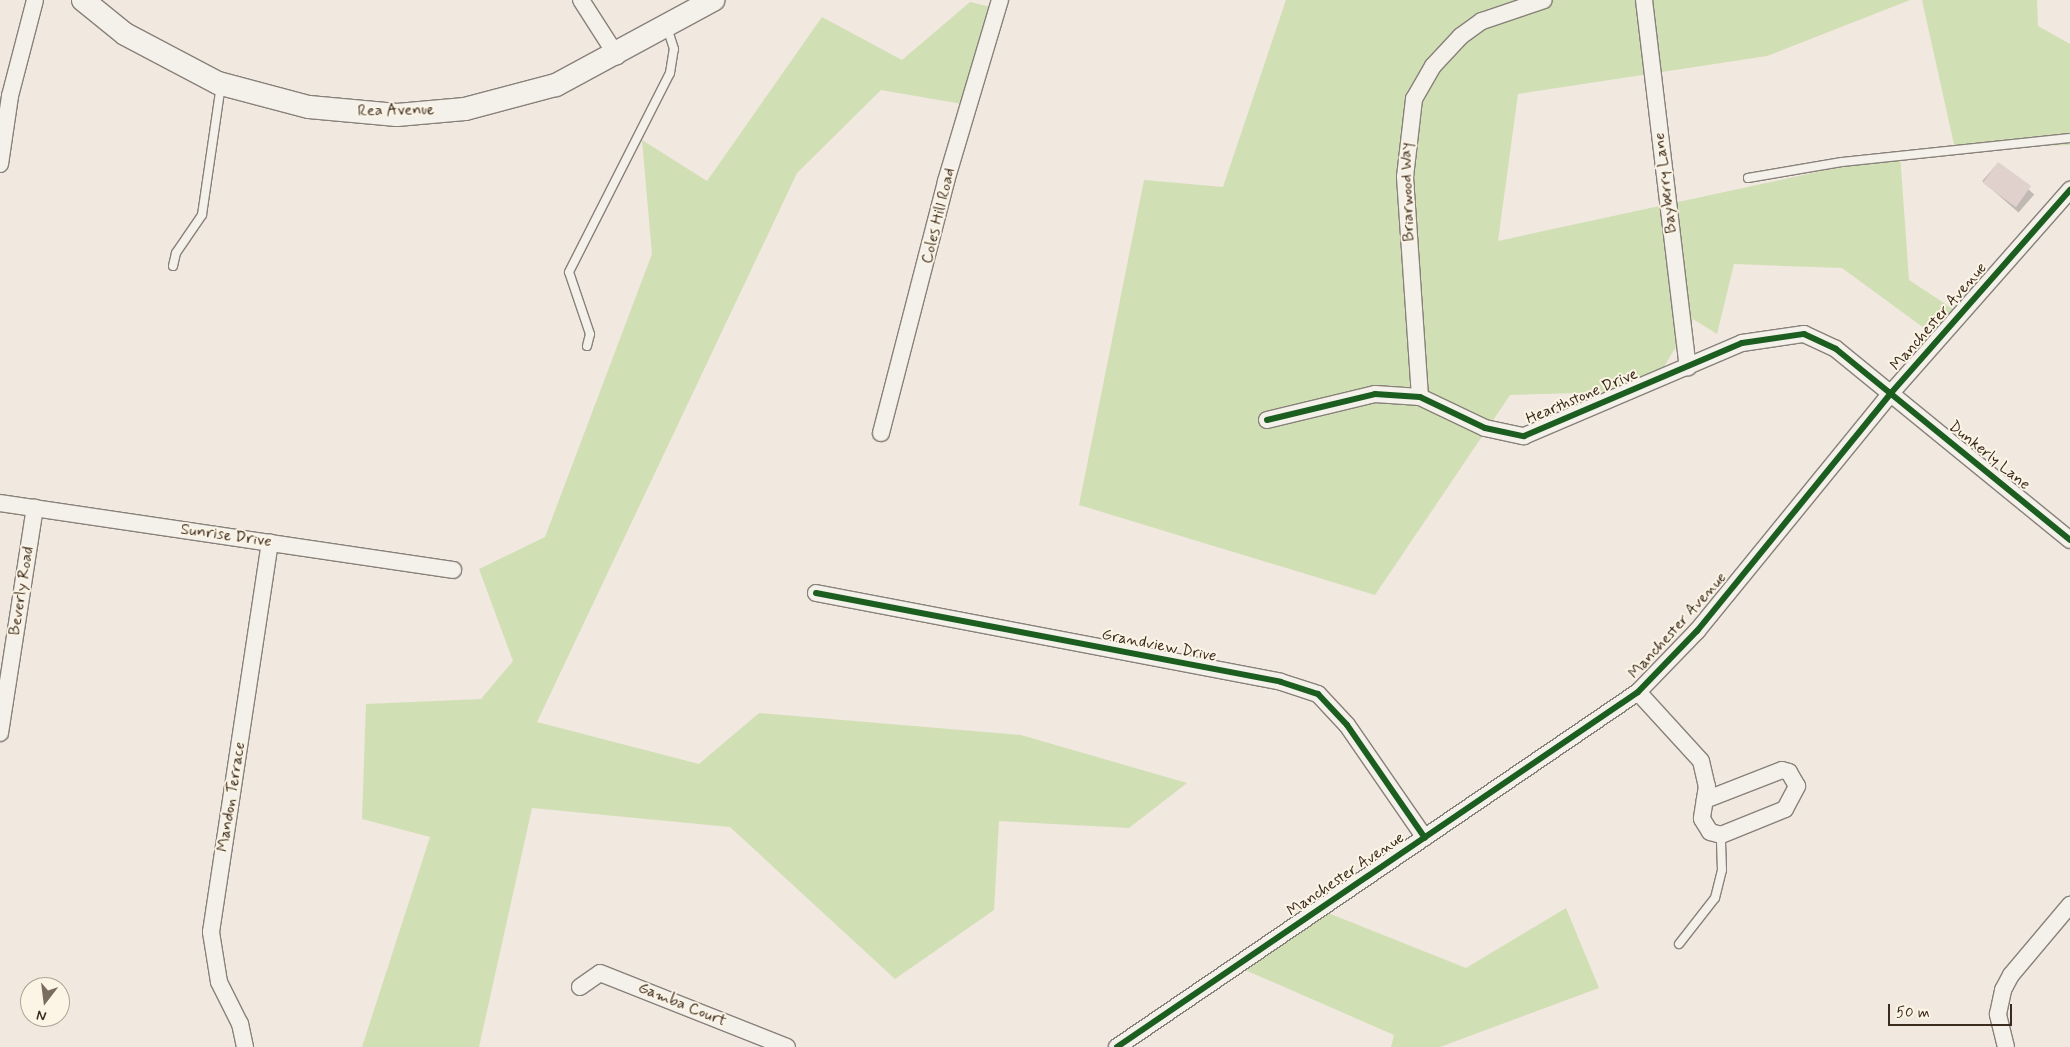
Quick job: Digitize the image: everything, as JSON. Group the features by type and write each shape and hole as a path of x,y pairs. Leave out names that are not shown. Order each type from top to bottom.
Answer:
{"street":[{"path":"0,164 10,96 35,0"},
{"name":"Rea Avenue","path":"83,0 125,34 221,84 309,107 396,115 497,103 556,85 616,56 713,0"},
{"path":"581,0 616,56"},
{"name":"Coles Hill Road","path":"881,433 946,181 1000,0"},
{"name":"Briarwood Way","path":"1420,397 1404,177 1414,99 1433,66 1461,36 1482,21 1544,0"},
{"name":"Bayberry Lane","path":"1644,0 1688,367"},
{"name":"Manchester Avenue","path":"1117,1047 1638,692 1697,631 1891,393 2070,190"},
{"name":"Hearthstone Drive","path":"1266,420 1375,394 1420,397 1484,428 1524,436 1742,343 1804,334 1836,349 1891,393"},
{"name":"Dunkerly Lane","path":"1891,393 2070,540"},
{"name":"Sunrise Drive","path":"0,502 453,570"},
{"name":"Beverly Road","path":"0,733 35,508"},
{"name":"Mandon Terrace","path":"245,1047 240,1024 219,982 212,932 270,542"},
{"name":"Grandview Drive","path":"816,594 1281,682 1318,694 1347,725 1425,838"},
{"path":"1638,692 1701,761 1706,828 1721,835 1785,809 1796,795 1794,777 1782,770 1705,800"},
{"path":"2006,1047 1998,1014 2003,990 2011,975 2070,905"},
{"name":"Gamba Court","path":"580,987 600,972 787,1047"}],"lane":[{"path":"587,346 590,334 570,285 571,267 670,73 674,44 666,28"},
{"path":"173,266 176,253 202,215 221,84"},
{"path":"1748,178 1851,161 2070,138"},
{"path":"1679,944 1715,898 1722,870 1721,835"}],"green space":[{"path":"1286,0 1910,0 1767,56 1518,94 1498,241 1900,154 1909,280 1956,311 1935,336 1842,268 1734,264 1717,334 1693,319 1649,391 1510,395 1375,595 1079,505 1144,180 1223,187"},
{"path":"1922,0 2037,0 2038,26 2070,44 2070,145 1955,149"},
{"path":"970,2 999,9 968,105 881,90 797,173 537,722 699,764 759,713 1021,735 1187,783 1129,828 999,821 994,910 895,979 730,827 532,808 479,1047 362,1047 430,837 362,819 366,704 481,699 513,661 479,569 545,537 652,254 642,140 707,181 822,17 902,60"},
{"path":"1566,908 1599,988 1440,1047 1391,1047 1394,1035 1236,966 1318,909 1466,968"}],"building":[{"path":"1998,162 2031,186 2016,207 1983,183"}],"cycle path":[{"path":"1117,1047 1638,692 1697,631 1891,393 2070,190"},
{"path":"1267,420 1375,394 1420,397 1485,428 1524,436 1742,343 1804,334 1836,349 2070,540"},
{"path":"816,593 1281,682 1318,694 1347,725 1425,838"}]}
